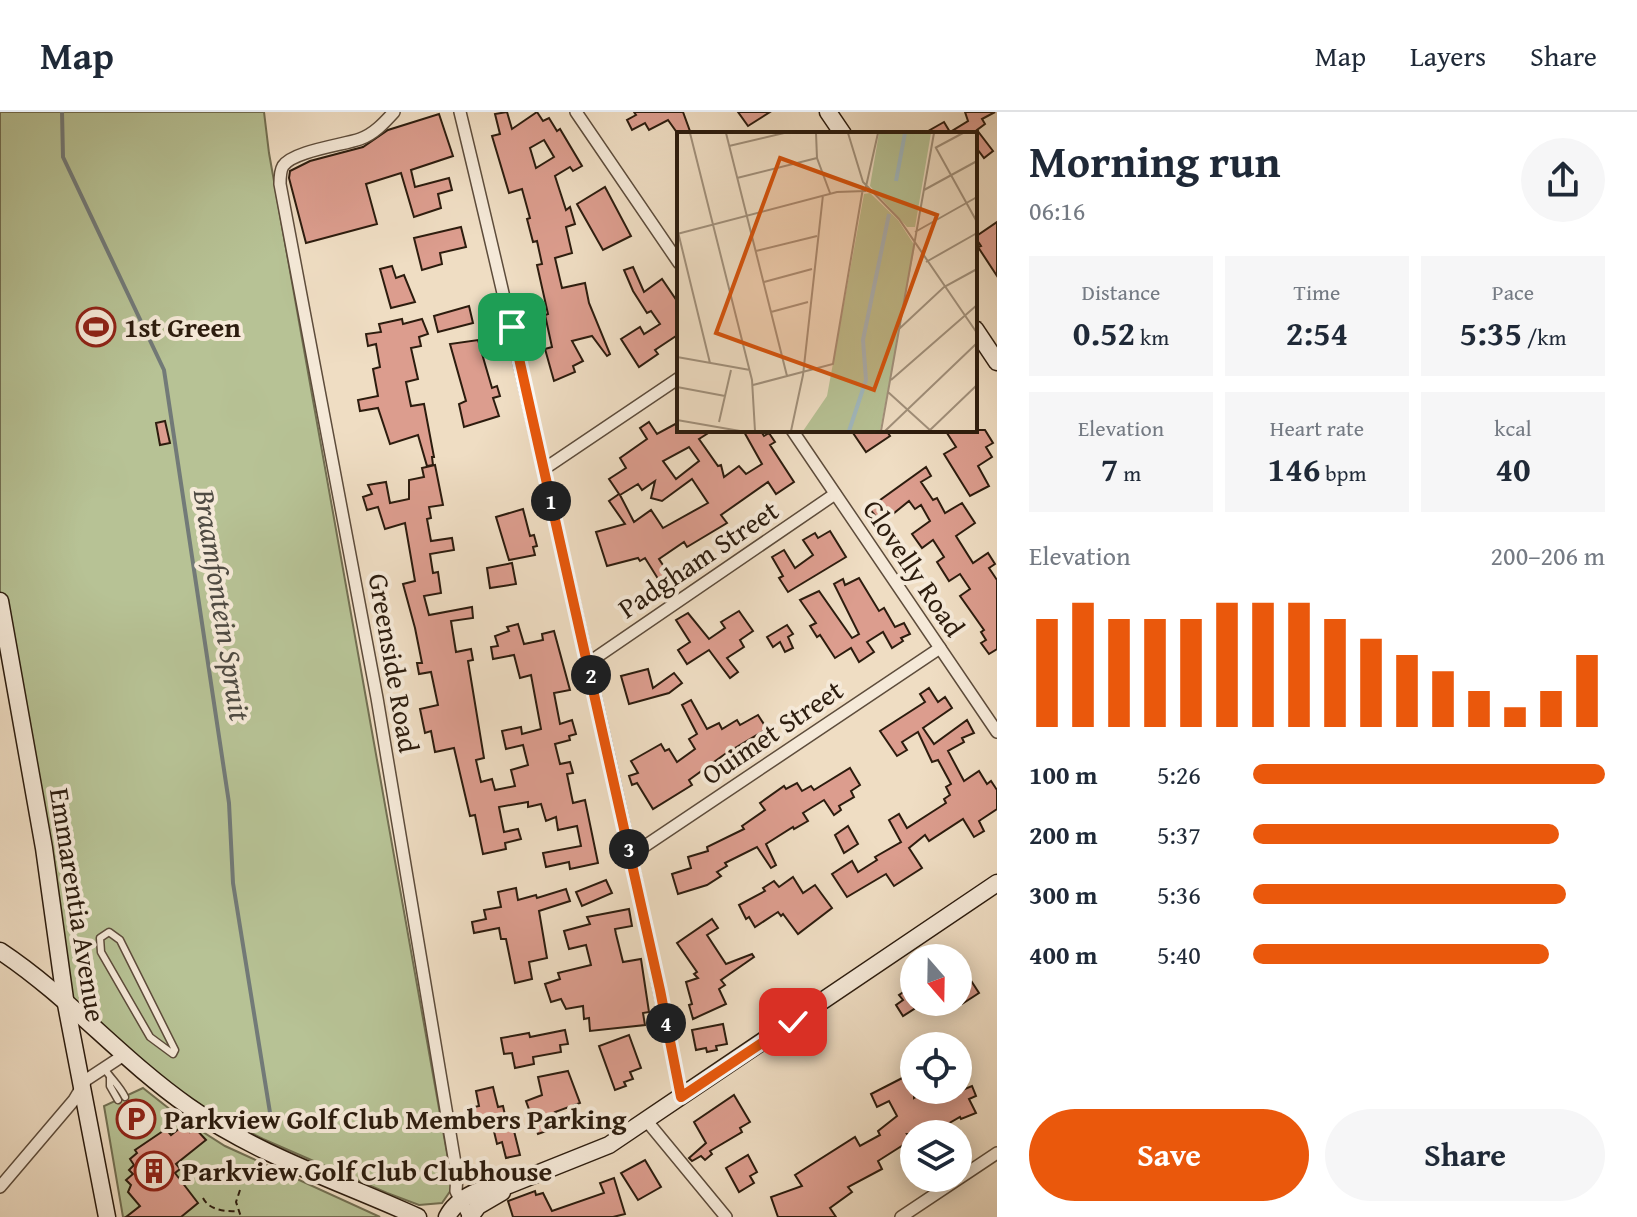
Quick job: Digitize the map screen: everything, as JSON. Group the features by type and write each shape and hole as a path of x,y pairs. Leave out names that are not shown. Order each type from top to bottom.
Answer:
{"street":[{"name":"Greenside Road","path":"394,112 377,129 360,139 286,163 280,175 281,194 377,698 457,1175 456,1191 463,1209"},
{"path":"460,112 588,663 681,1097"},
{"path":"576,112 677,260"},
{"path":"828,112 842,132"},
{"path":"977,332 997,362"},
{"path":"544,469 677,379"},
{"name":"Clovelly Road","path":"793,432 997,732"},
{"name":"Padgham Street","path":"588,663 835,494"},
{"name":"Emmarentia Avenue","path":"0,601 44,848 65,999 107,1217"},
{"name":"Ouimet Street","path":"630,856 940,648"},
{"path":"0,951 33,972 175,1097 226,1131 417,1217 478,1206 509,1185 599,1150 997,883"},
{"path":"0,1187 74,1100 86,1080 107,1073 124,1055"},
{"path":"646,1120 726,1217"},
{"path":"901,1217 997,1153"}],"lane":[{"path":"114,933 120,940 175,1050 174,1054 148,1039 101,952 99,942 102,934 114,933"},
{"path":"107,1073 117,1082 125,1097"},
{"path":"107,1073 118,1100"}],"path":[{"path":"240,1190 236,1202 241,1217"},
{"path":"203,1198 215,1208 238,1211"}],"green space":[{"path":"0,112 264,112 453,1187 442,1203 419,1205 387,1193 263,1139 210,1112 133,1057 65,999 0,613"},
{"path":"143,1088 181,1118 225,1146 380,1217 123,1217 104,1106"}],"building":[{"path":"507,112 512,129 537,112 543,121 549,118 557,131 560,129 582,166 573,171 570,167 555,176 566,210 570,207 575,224 566,227 572,253 555,258 562,288 585,283 589,303 610,354 607,356 592,336 572,341 583,361 573,366 575,372 554,381 545,349 552,347 537,265 542,264 537,241 533,242 522,189 509,193 492,136 500,134 495,114","holes":["544,140 554,157 536,168 530,148"]},
{"path":"634,112 683,112 690,132 677,133 668,120 649,130 645,123 632,130 627,120 636,115"},
{"path":"738,112 770,112 748,126"},
{"path":"965,112 995,112 982,119 985,124 977,130 993,151 984,158 977,149 977,132 950,132 968,121"},
{"path":"439,114 453,156 411,170 415,187 449,178 452,190 438,194 441,208 414,217 401,173 366,184 377,224 306,243 289,178 290,171 310,161 363,147 388,130"},
{"path":"944,122 950,132 926,132"},
{"path":"605,187 631,236 603,250 577,204"},
{"path":"997,222 997,276 978,247 981,246 977,236"},
{"path":"461,227 466,247 440,253 442,264 422,270 414,238"},
{"path":"392,266 396,278 404,275 415,302 391,308 380,269"},
{"path":"633,267 644,292 662,279 677,301 677,335 655,350 658,354 639,367 621,339 640,327 644,334 660,324 651,311 647,313 624,270"},
{"path":"469,306 473,323 438,332 434,316"},
{"path":"402,319 403,324 422,319 428,334 419,337 421,346 411,348 418,379 406,382 411,406 424,404 433,465 427,466 418,435 390,444 378,408 360,411 358,400 378,396 373,369 380,367 376,344 368,346 366,334 381,332 379,324"},
{"path":"478,340 492,388 497,386 500,396 493,398 499,416 464,427 459,404 466,401 450,344"},
{"path":"165,421 170,443 160,445 156,423"},
{"path":"649,422 657,434 677,423 677,432 710,432 699,439 718,466 721,465 724,477 739,466 746,474 762,464 744,432 761,432 764,436 769,433 775,442 770,445 794,482 776,494 768,482 721,515 727,523 687,547 684,542 659,559 670,576 660,582 645,558 607,566 596,532 625,524 609,501 619,494 609,479 626,468 620,458 647,439 640,428","holes":["689,447 699,461 676,479 663,461","692,479 708,503 663,528 651,510 634,522 620,495 638,484 642,490 655,481 651,498 662,501"]},
{"path":"985,430 993,443 986,447 992,457 978,466 989,486 970,496 944,454 956,447 946,432"},
{"path":"852,432 887,432 890,436 866,452"},
{"path":"435,465 443,505 429,507 431,518 427,519 431,541 452,538 454,550 430,554 433,573 438,572 441,593 424,596 429,615 472,607 473,618 451,621 456,652 471,649 473,660 468,661 484,758 476,760 481,782 492,779 495,790 515,786 511,770 528,765 523,745 506,749 502,731 521,727 522,734 541,729 531,675 520,678 514,655 493,659 491,647 498,646 495,636 509,631 507,627 518,624 524,644 543,640 542,634 554,631 570,690 554,693 560,724 572,720 576,734 569,736 570,740 555,744 560,764 570,762 573,773 567,774 573,803 585,800 598,863 570,869 569,862 546,867 543,853 581,846 577,826 558,830 556,817 546,821 541,804 528,807 528,802 499,807 504,832 518,829 521,839 505,843 506,849 483,854 475,815 470,816 454,748 435,752 431,731 425,733 420,709 438,705 431,672 419,674 417,663 422,663 403,584 415,581 405,523 385,529 378,507 367,510 363,497 372,494 368,485 386,482 390,503 409,499 409,480 424,477 422,468"},
{"path":"926,467 931,476 921,482 933,500 937,498 945,513 962,503 975,523 956,536 973,563 988,553 995,564 989,568 997,580 997,649 989,654 981,643 986,640 981,632 984,630 960,596 970,589 960,574 949,581 937,562 944,557 933,540 922,548 912,534 930,521 921,505 915,509 909,501 888,518 884,512 877,518 869,508"},
{"path":"523,509 530,536 534,535 537,546 533,547 535,555 509,560 496,517"},
{"path":"830,531 846,557 788,592 772,557 784,550 795,568 813,555 803,540 815,533 818,538"},
{"path":"512,563 516,584 490,588 487,568"},
{"path":"859,578 879,611 884,608 895,627 904,623 910,634 892,648 883,632 867,642 874,652 859,662 851,648 835,658 810,626 816,623 800,600 819,591 852,638 859,634 834,584 843,579 845,585"},
{"path":"739,611 753,631 740,640 744,647 727,658 738,672 730,678 709,650 687,664 678,650 690,642 676,620 688,613 709,639 725,628 721,622"},
{"path":"787,625 793,634 788,637 793,648 785,652 780,642 773,647 767,637"},
{"path":"648,669 653,688 674,673 682,683 669,693 629,704 621,676"},
{"path":"929,688 938,702 945,697 952,708 923,728 934,744 967,720 974,733 962,738 964,742 948,751 964,781 979,771 987,784 991,781 997,790 997,809 979,821 984,831 974,837 963,819 929,841 925,835 909,848 922,868 894,886 886,874 847,897 832,874 852,861 858,872 877,860 875,857 901,842 889,820 899,814 907,828 946,803 944,799 950,795 946,787 951,784 938,760 932,762 918,732 902,742 907,750 897,756 880,731 925,702 920,694"},
{"path":"691,700 707,729 719,723 722,729 737,720 740,725 758,715 767,729 725,754 689,780 692,785 653,809 637,783 632,785 629,776 638,773 631,761 661,744 665,751 669,749 677,762 695,749 689,739 697,734 682,705"},
{"path":"850,768 860,785 851,791 854,797 839,806 841,810 834,815 824,800 803,813 808,821 766,844 776,865 771,868 757,847 725,863 727,866 717,872 721,876 707,885 678,894 672,874 691,868 688,857 708,851 707,847 744,829 742,826 765,810 760,803 784,786 786,789 797,783 802,791 811,786 814,790"},
{"path":"848,826 858,844 844,853 835,835"},
{"path":"793,877 803,893 815,885 832,908 798,934 778,912 755,927 749,917 746,919 739,905 765,891 763,888 774,881 779,887"},
{"path":"606,880 612,893 582,906 576,892"},
{"path":"516,888 518,900 566,889 570,901 539,911 547,958 529,962 532,979 515,983 506,939 501,939 499,928 474,933 472,922 486,919 484,910 501,907 498,892"},
{"path":"629,909 632,926 615,929 623,962 641,959 649,1012 643,1013 645,1025 590,1031 589,1018 584,1019 583,1006 566,1009 561,999 551,1002 545,984 560,979 558,973 591,965 586,945 569,949 564,931 590,924 587,917"},
{"path":"712,919 718,928 707,935 726,964 752,954 754,957 721,980 725,985 719,989 726,1004 693,1019 686,982 698,978 694,974 697,972 677,943"},
{"path":"972,982 979,993 972,998"},
{"path":"723,1024 727,1044 707,1052 706,1048 696,1050 692,1030"},
{"path":"565,1030 568,1044 560,1045 561,1052 533,1057 534,1064 515,1068 512,1053 504,1054 501,1038 529,1033 530,1037"},
{"path":"629,1035 641,1068 630,1072 633,1079 624,1082 626,1086 615,1090 599,1046"},
{"path":"568,1071 580,1103 555,1112 557,1116 551,1118 555,1128 538,1134 526,1101 542,1095 538,1077"},
{"path":"900,1079 900,1104 972,1104 976,1113 955,1120 900,1120 900,1147 878,1161 882,1169 848,1187 852,1192 830,1208 836,1217 778,1217 771,1197 802,1186 795,1175 855,1137 860,1146 880,1135 878,1131 897,1116 889,1101 877,1107 871,1094"},
{"path":"493,1087 498,1107 503,1106 507,1124 512,1123 520,1155 506,1158 502,1142 497,1144 492,1123 474,1127 470,1108 479,1106 476,1091"},
{"path":"734,1095 750,1122 740,1128 742,1132 710,1151 712,1154 705,1160 701,1156 692,1161 689,1158 706,1143 694,1122"},
{"name":"Parkview Golf Club Clubhouse","path":"185,1124 190,1132 195,1128 206,1140 176,1164 180,1169 175,1173 198,1203 181,1217 126,1217 140,1206 128,1192 131,1185 126,1180 133,1174 129,1170 134,1165 130,1159 137,1153 135,1150 166,1129 171,1135"},
{"path":"748,1155 757,1172 750,1176 754,1183 739,1192 726,1168"},
{"path":"645,1160 661,1187 638,1200 621,1173"},
{"path":"614,1178 625,1214 613,1217 513,1217 508,1201 535,1191 536,1195 543,1193 552,1211 604,1193 600,1183"}],"waterway":[{"name":"Braamfontein Spruit","path":"62,112 63,157 164,370 229,803 233,883 272,1125"}],"place":[{"name":"1st Green","path":"96,327"},
{"name":"Parkview Golf Club Members Parking","path":"136,1119"},
{"name":"Parkview Golf Club Clubhouse","path":"154,1171"}],"route":[{"path":"512,327 660,990 681,1097 793,1022"}]}
